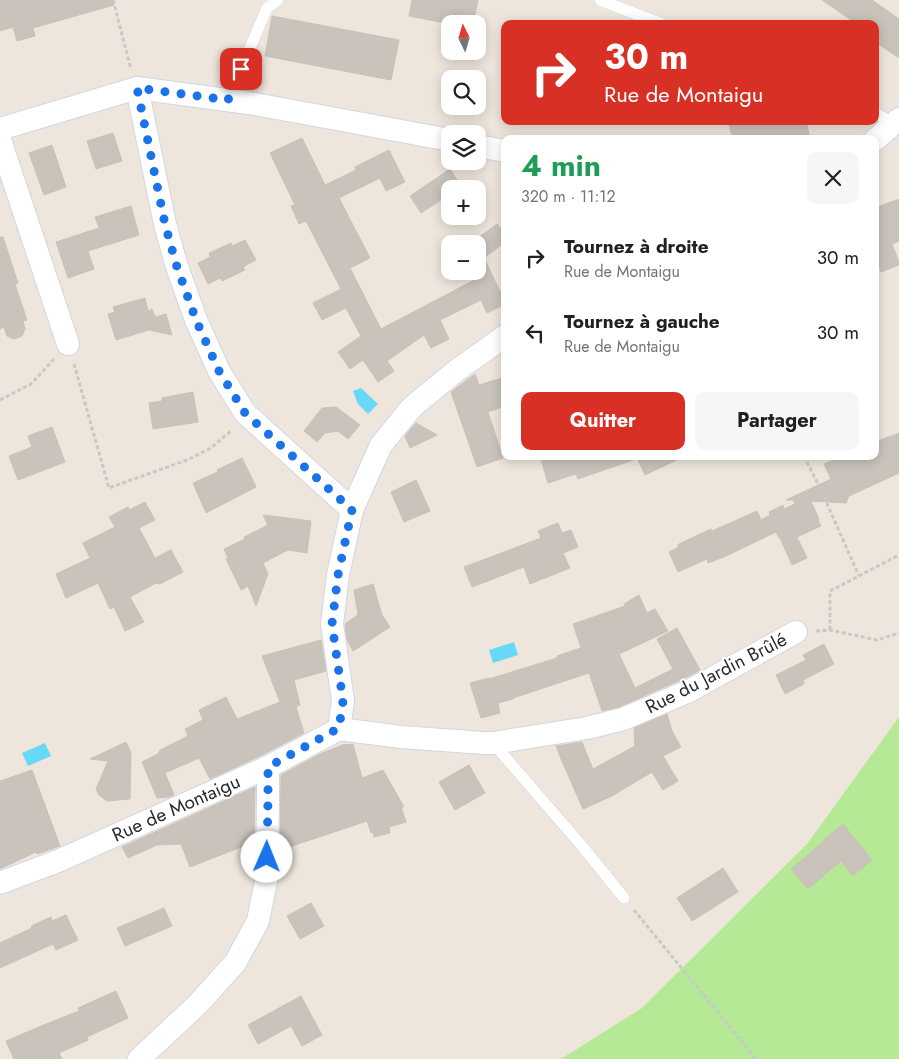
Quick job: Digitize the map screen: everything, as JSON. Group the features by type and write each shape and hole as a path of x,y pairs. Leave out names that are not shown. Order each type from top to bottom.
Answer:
{"street":[{"path":"137,88 165,224 176,264 196,320 219,371 245,413 352,510"},
{"path":"0,129 137,88 249,103 441,138"},
{"path":"878,135 889,118"},
{"path":"0,140 68,344"},
{"path":"486,147 501,150"},
{"path":"339,728 343,701 332,624 338,575 352,510 381,445 412,407 456,370 501,339"},
{"name":"Rue du Jardin Brûlé","path":"339,728 401,737 493,743 587,728 624,719 689,692 796,632"},
{"name":"Rue de Montaigu","path":"0,884 268,767 339,728"},
{"path":"139,1059 197,1005 235,963 258,921 267,876 268,767"}],"lane":[{"path":"228,100 267,8 278,0"},
{"path":"600,0 652,20"},
{"path":"493,743 624,898"}],"path":[{"path":"113,0 137,88"},
{"path":"0,400 31,384 68,344 109,488 187,460 211,448 235,427 245,413"},
{"path":"806,460 859,576"},
{"path":"830,630 830,591 899,555"},
{"path":"796,632 830,630 877,640 899,633"},
{"path":"624,898 756,1059"}],"green space":[{"path":"899,717 899,1059 561,1059 642,1008 807,844"}],"water":[{"path":"361,388 378,404 368,414 358,404 353,391"},
{"path":"514,642 518,655 493,663 489,650"},
{"path":"45,743 51,756 28,766 22,753"}],"building":[{"path":"0,0 113,0 114,5 33,28 35,36 17,41 13,27 0,31"},
{"path":"412,0 478,0 475,15 441,15 441,22 409,16"},
{"path":"822,0 872,0 899,19 899,58 879,45 879,20 851,20"},
{"path":"272,16 399,40 391,80 265,56"},
{"path":"729,125 807,125 809,135 732,135"},
{"path":"113,133 122,161 96,169 87,141"},
{"path":"302,138 325,185 356,170 355,167 389,150 405,182 386,191 380,178 339,198 370,258 350,268 381,329 474,280 486,280 486,262 501,294 501,306 487,313 481,300 440,320 449,339 431,348 424,335 387,361 394,371 378,382 363,360 350,369 338,352 361,336 346,308 322,320 313,303 341,289 306,221 299,224 291,206 295,205 270,153"},
{"path":"52,145 66,187 44,195 29,153"},
{"path":"449,170 451,170 457,180 441,180 441,200 421,213 410,196"},
{"path":"899,199 899,241 892,244 899,265 881,272 879,267 879,207"},
{"path":"131,206 139,235 88,251 94,269 68,278 56,242 99,228 95,217"},
{"path":"497,224 501,229 501,245 486,256 486,235 482,235"},
{"path":"0,237 3,237 18,283 15,284 27,320 23,321 25,329 22,336 14,339 7,336 4,327 0,329"},
{"path":"245,240 256,260 243,267 245,270 222,281 220,278 208,284 198,263 210,257 209,253 231,243 232,246"},
{"path":"145,298 148,311 152,309 155,317 166,314 172,335 149,330 116,340 108,314 115,312 113,307"},
{"path":"475,374 479,385 501,378 501,407 488,412 501,452 501,459 477,467 451,392"},
{"path":"193,392 198,422 153,429 149,403 162,401 162,398"},
{"path":"336,407 360,425 348,439 338,431 325,433 317,442 304,431 322,408"},
{"path":"416,423 437,435 410,448 405,436"},
{"path":"52,427 65,462 18,480 9,456 32,447 28,436"},
{"path":"899,433 899,473 849,496 846,503 811,501 821,526 797,537 807,558 792,565 776,532 724,557 708,563 707,559 678,572 669,552 677,548 679,544 757,511 761,520 770,515 769,512 783,505 784,509 795,504 793,500 786,500 831,479 824,464 833,460 879,460 879,440"},
{"path":"242,458 256,487 206,513 193,483 218,472 217,470"},
{"path":"541,460 633,460 578,479 576,474 548,483"},
{"path":"638,460 677,460 645,475"},
{"path":"416,480 430,511 404,522 391,492"},
{"path":"145,502 155,520 139,528 155,558 171,550 183,572 160,584 156,583 130,597 144,622 125,631 114,607 110,609 98,583 66,598 56,574 90,558 83,543 115,527 109,517 128,507 129,510"},
{"path":"263,515 311,521 307,553 288,550 263,563 268,574 256,606 248,586 241,590 226,559 228,558 224,549 268,525"},
{"path":"558,523 562,533 571,530 578,547 563,553 570,568 530,584 524,567 472,587 464,567 541,538 538,531"},
{"path":"373,584 382,615 390,627 353,651 347,640 345,624 358,615 354,590"},
{"path":"639,595 647,613 655,609 668,631 619,654 635,688 673,669 657,639 677,628 700,670 619,707 602,711 589,673 498,703 500,713 481,718 470,683 557,658 557,656 581,648 573,624 625,606 624,604"},
{"path":"321,640 326,671 294,680 300,705 296,707 304,733 210,779 199,758 165,773 174,795 157,798 142,762 158,754 160,750 188,736 185,729 203,720 199,710 226,697 237,719 280,702 262,656"},
{"path":"824,644 834,664 803,680 804,684 785,694 776,675 806,660 803,655"},
{"path":"667,714 672,731 681,747 663,756 678,781 663,790 652,772 612,796 583,809 556,746 582,742 593,769 635,746 634,728"},
{"path":"126,742 131,753 130,799 107,801 99,795 96,789 108,761 90,759"},
{"path":"345,744 353,744 362,778 383,770 404,807 401,807 406,822 389,827 390,833 374,837 367,821 280,850 281,775 320,754"},
{"path":"469,765 485,793 455,810 439,782"},
{"path":"32,770 60,846 37,854 36,852 0,869 0,781"},
{"path":"255,787 254,842 190,867 181,844 157,845 128,858 122,847"},
{"path":"843,824 872,860 853,876 841,861 808,889 791,869"},
{"path":"723,868 738,892 692,921 677,898"},
{"path":"311,903 324,926 300,939 287,916"},
{"path":"164,908 172,926 125,946 117,928"},
{"path":"66,915 78,940 56,950 53,944 0,968 0,943 51,917 52,921"},
{"path":"116,991 128,1018 87,1037 88,1040 59,1053 62,1059 14,1059 6,1041 79,1011 78,1008"},
{"path":"301,996 322,1035 302,1046 291,1026 258,1044 248,1025"}],"route":[{"path":"241,69 228,100 137,88 165,224 176,264 196,320 219,371 245,413 352,510 338,575 332,624 343,701 339,728 268,767 267,857"}]}
